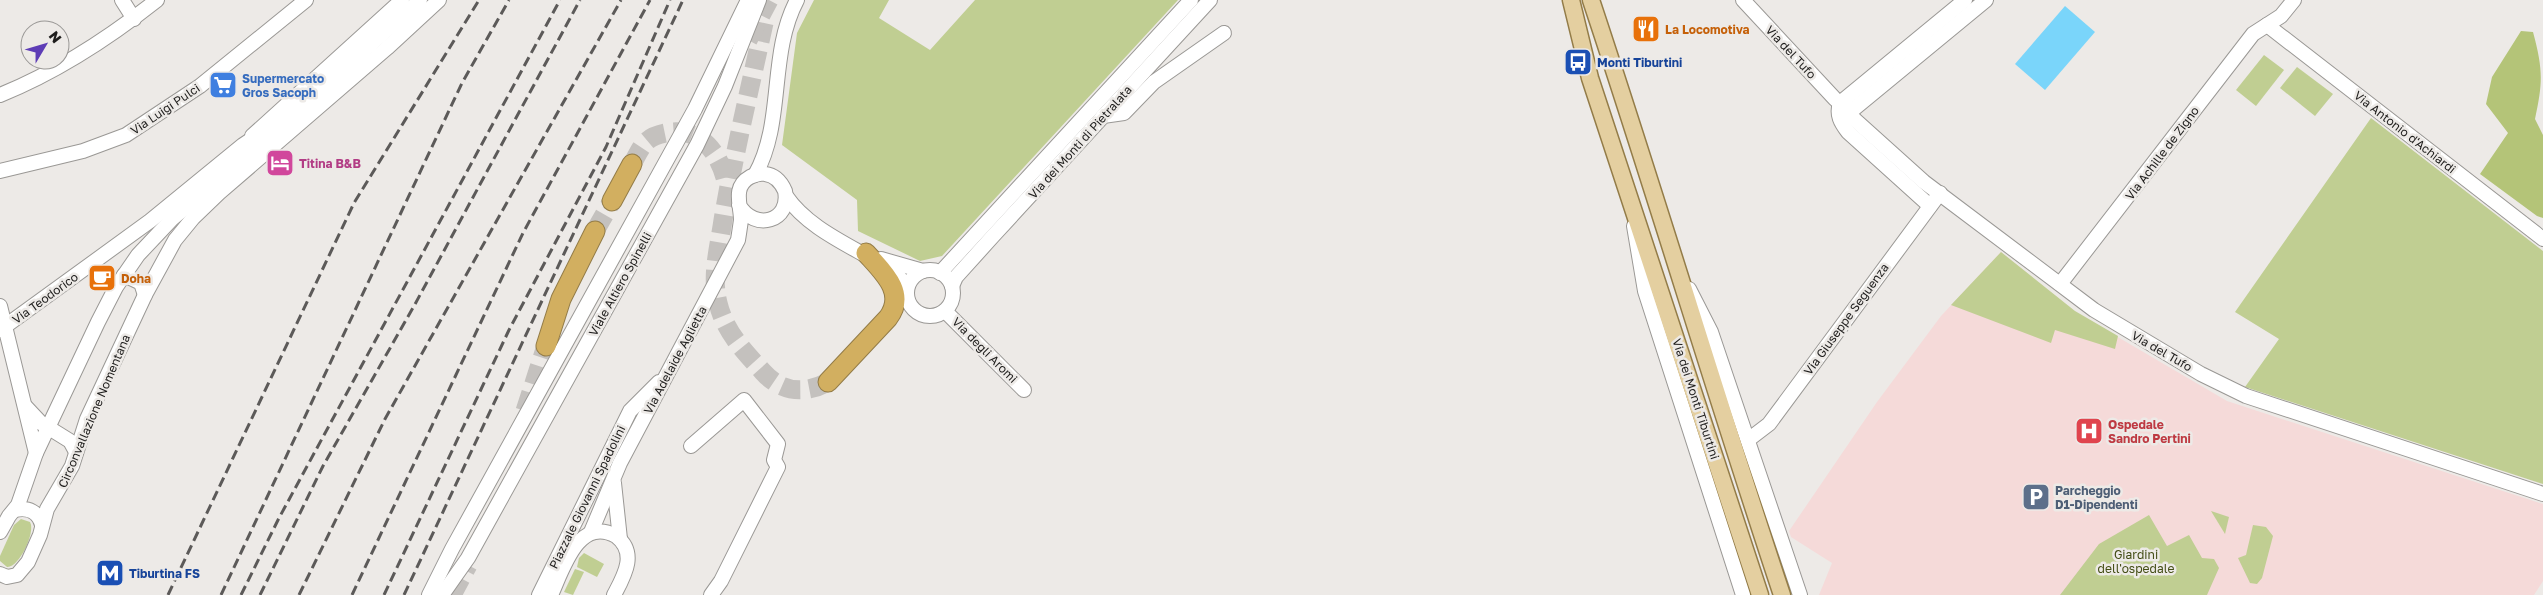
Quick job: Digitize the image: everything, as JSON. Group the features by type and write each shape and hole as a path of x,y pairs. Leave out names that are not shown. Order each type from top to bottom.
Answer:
{"highway":[{"path":"612,201 632,164"},
{"path":"546,346 560,299 595,231"},
{"path":"828,382 888,318 895,306 896,298 892,284 866,254"}],"main road":[{"name":"Via dei Monti Tiburtini","path":"1570,0 1590,78 1757,594"},
{"name":"Via dei Monti Tiburtini","path":"1591,0 1782,595"}],"street":[{"path":"122,0 134,19"},
{"path":"0,95 72,59 134,19 157,0"},
{"name":"Via Luigi Pulci","path":"0,171 83,151 126,135 200,86 306,0"},
{"path":"243,145 387,6 402,0"},
{"path":"0,532 9,516 15,510 36,453 98,322 124,274 164,227 420,0"},
{"name":"Circonvallazione Nomentana","path":"0,574 12,577 21,572 38,539 47,509 67,476 85,426 145,295 169,250 200,211 395,42 439,0"},
{"name":"Viale Altiero Spinelli","path":"430,595 452,549 695,109 748,0"},
{"name":"Viale Altiero Spinelli","path":"442,595 468,558 701,137 734,65 759,0"},
{"path":"797,0 782,39 770,134 764,159 754,175 742,184 738,195 739,205 748,217 758,221 772,218 810,223"},
{"name":"Via dei Monti di Pietralata","path":"940,273 1191,0"},
{"name":"Via dei Monti di Pietralata","path":"952,286 956,277 1210,0"},
{"name":"Via del Tufo","path":"1743,0 1753,5 1861,126 1940,193 2112,322 2230,390 2543,494"},
{"path":"1910,54 1965,0"},
{"name":"Via Achille de Zigno","path":"2060,284 2253,34 2281,16 2294,0"},
{"path":"1930,206 1848,132 1839,116 1845,108 1910,54 1981,2"},
{"name":"Via Antonio d'Achiardi","path":"2267,25 2543,239"},
{"path":"1103,116 1124,113 1154,82 1224,33"},
{"path":"243,145 297,109"},
{"path":"695,109 700,116 710,117"},
{"path":"684,129 694,129 701,137"},
{"path":"770,134 775,177 783,187 786,196 810,223 866,254 900,278 907,291 908,301 920,315 936,316 945,311 953,297 952,286 940,273 923,271 866,254"},
{"name":"Via Teodorico","path":"3,328 173,204 243,145"},
{"path":"754,175 764,174 775,177"},
{"name":"Via Giuseppe Seguenza","path":"1748,440 1769,424 1940,193"},
{"path":"772,218 783,210 786,196"},
{"name":"Via Adelaide Aglietta","path":"591,532 620,462 738,240 741,220 739,205"},
{"name":"Via Adelaide Aglietta","path":"738,240 772,218"},
{"name":"Via dei Monti Tiburtini","path":"1676,266 1711,332 1748,440 1795,594"},
{"path":"907,291 914,276 923,271"},
{"path":"124,274 141,284 145,295"},
{"path":"0,306 3,328 36,453"},
{"name":"Via degli Aromi","path":"945,311 1024,390"},
{"name":"Piazzale Giovanni Spadolini","path":"539,595 630,411 667,374"},
{"path":"691,446 744,400 778,444 774,460 778,467 721,581 711,595"},
{"path":"25,406 48,428 70,441 76,452"},
{"path":"522,422 531,430 539,431"},
{"path":"512,439 522,440 529,448"},
{"name":"Via Adelaide Aglietta","path":"614,480 620,540"},
{"path":"15,510 25,509 32,511 40,518 42,525"},
{"name":"Piazzale Giovanni Spadolini","path":"551,595 577,544 591,532 608,533 620,540"},
{"path":"614,595 628,565 627,554 620,540"},
{"name":"Piazzale Giovanni Spadolini","path":"548,576 563,570"}],"shaded area":[{"name":"Ospedale Sandro Pertini","path":"2001,252 2075,312 2227,401 2543,504 2543,581 2534,595 1819,595 1832,563 1791,537 1789,531 1877,402 1941,316"}],"green space":[{"path":"814,0 889,0 879,18 930,50 975,0 1178,0 942,256 920,261 858,231 857,200 782,145 797,33"},
{"path":"2521,31 2533,32 2539,56 2541,85 2535,119 2543,135 2543,218 2537,216 2480,174 2508,133 2486,104 2492,77"},
{"path":"2264,55 2284,70 2256,106 2236,90"},
{"path":"2297,67 2333,94 2315,116 2280,88"},
{"path":"2371,118 2543,251 2543,484 2245,387 2279,339 2235,312"},
{"path":"2001,252 2075,311 2118,336 2115,349 2055,330 2051,343 1951,305"},
{"path":"2211,511 2229,517 2225,534"},
{"name":"Giardini dell'ospedale","path":"2149,515 2167,546 2189,535 2202,558 2214,559 2219,568 2207,595 2060,595 2099,544"},
{"path":"21,519 30,522 31,533 29,541 16,562 12,566 7,567 0,561 0,556 14,525"},
{"path":"2253,525 2266,527 2273,536 2262,578 2257,584 2250,583 2238,558 2246,555"},
{"path":"584,553 604,564 597,577 577,567 579,558"},
{"path":"575,569 584,572 573,595 564,592"}],"water":[{"path":"2065,6 2095,32 2045,90 2015,64"}],"tunnel":[{"path":"748,40 769,0"},
{"path":"764,23 727,195 716,262 716,293 721,313 730,332 742,349 770,379 785,387 802,390 828,382"},
{"path":"632,164 642,146 650,139 666,133 684,132 694,135 710,148 721,166 727,186"},
{"path":"595,231 612,201"},
{"path":"525,411 546,346"},
{"path":"452,595 468,565"}],"railway":[{"path":"168,595 354,203 479,0"},
{"path":"221,595 462,83 509,0"},
{"path":"241,595 279,518 560,0"},
{"path":"260,595 323,466 414,306 580,0"},
{"path":"299,595 385,419 621,0"},
{"path":"352,595 523,233 650,0"},
{"path":"384,595 509,330 606,147 670,0"},
{"path":"404,595 683,0"}],"place":[{"name":"La Locomotiva","path":"1646,29"},
{"name":"Monti Tiburtini","path":"1578,62"},
{"name":"Supermercato Gros Sacoph","path":"223,85"},
{"name":"Titina B&B","path":"280,163"},
{"name":"Doha","path":"102,278"},
{"name":"Ospedale Sandro Pertini","path":"2089,431"},
{"name":"Parcheggio D1-Dipendenti","path":"2036,497"},
{"name":"Tiburtina FS","path":"110,573"}]}
